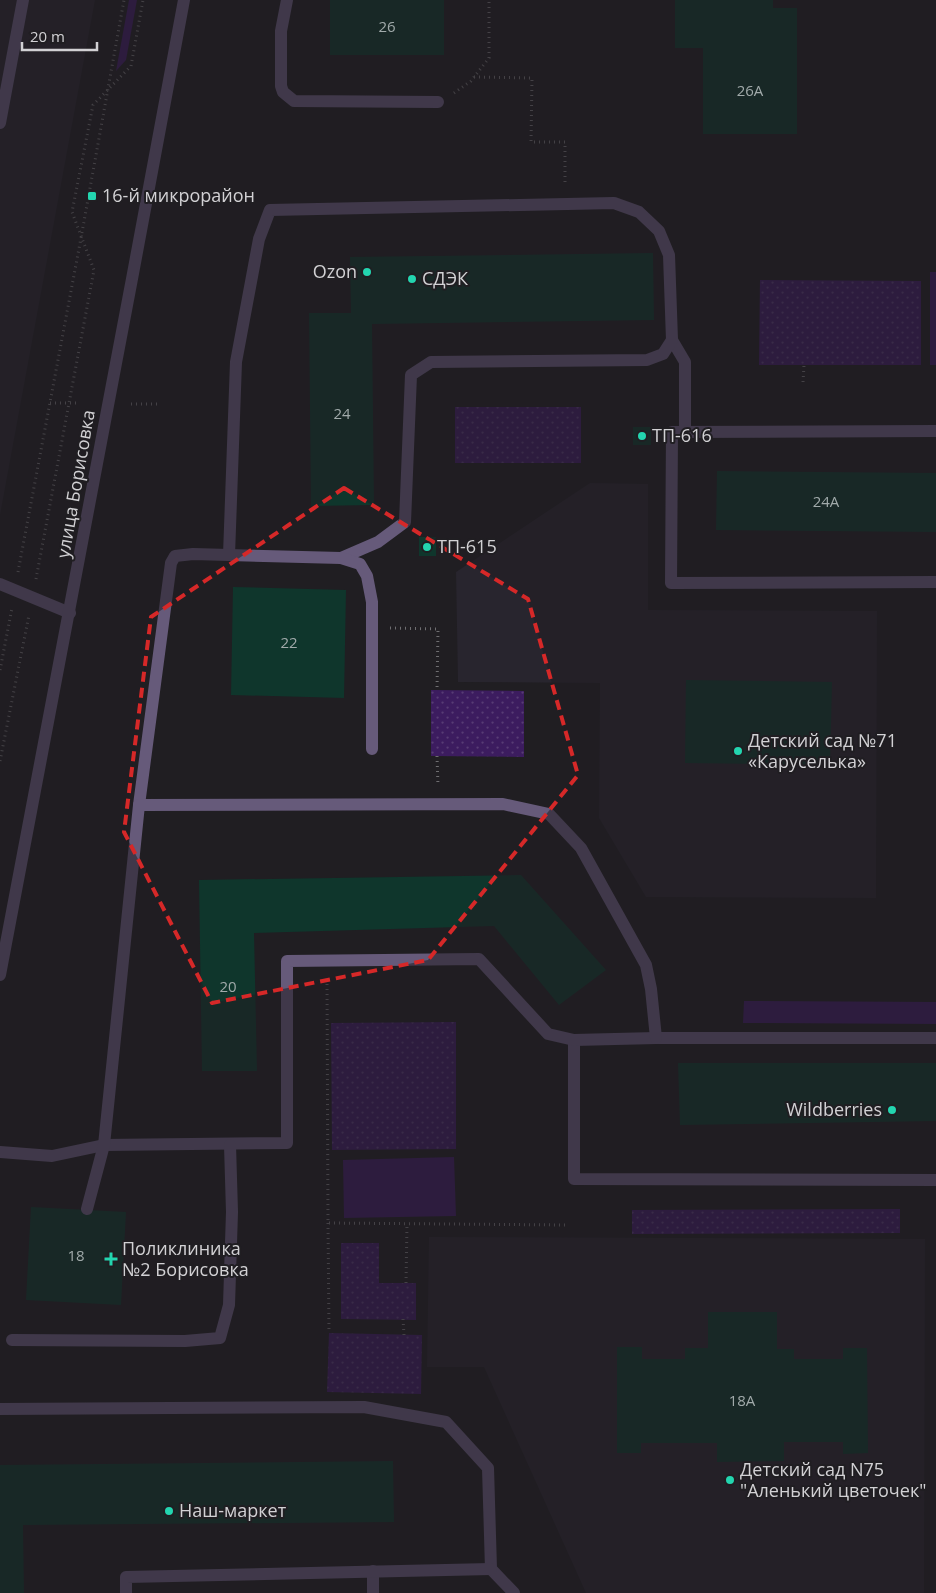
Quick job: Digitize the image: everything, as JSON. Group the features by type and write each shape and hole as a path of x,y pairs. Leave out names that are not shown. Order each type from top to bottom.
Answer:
{"street":[{"path":"0,123 23,0"},
{"name":"улица Борисовка","path":"0,975 70,613 184,0"},
{"path":"287,0 281,31 281,86 283,92 294,101 438,102"},
{"path":"228,555 236,362 259,239 270,210 614,203 639,212 659,230 669,255 672,340 685,362 685,431"},
{"path":"341,558 378,542 405,522 412,375 431,362 647,360 664,354 672,340"},
{"path":"936,431 672,432 671,583 936,582"},
{"path":"87,1209 104,1145 139,805 171,563 175,556 193,554 341,558 360,564 367,576 372,602 372,749"},
{"path":"0,584 15,592 70,613"},
{"path":"139,805 503,804 549,814 581,848 646,965 651,989 656,1038"},
{"path":"0,1152 52,1156 104,1145 288,1143 287,961 479,959 548,1034 574,1040 656,1038 936,1038"},
{"path":"574,1040 574,1179 936,1180"},
{"path":"12,1340 185,1341 220,1338 228,1305 232,1212 230,1145"},
{"path":"0,1409 364,1407 446,1422 488,1468 491,1568 514,1593"},
{"path":"126,1593 126,1577 491,1568"},
{"path":"372,1571 373,1593"}],"path":[{"path":"0,670 124,0"},
{"path":"0,761 94,270 72,212 93,105 131,66 143,0"},
{"path":"438,102 471,81 489,58 489,0"},
{"path":"474,77 532,78 532,142 565,142 565,204"},
{"path":"803,382 804,365"},
{"path":"50,404 80,404"},
{"path":"131,404 158,404"},
{"path":"372,628 438,628 437,690"},
{"path":"437,756 438,789"},
{"path":"327,961 329,1333"},
{"path":"328,1223 567,1225"},
{"path":"406,1223 406,1284"},
{"path":"404,1319 404,1335"}],"highlighted area":[{"path":"344,488 528,599 578,775 428,960 212,1003 124,832 151,617"}],"shaded area":[{"path":"0,0 95,0 0,515"},
{"path":"129,0 137,0 126,60 116,71"},
{"path":"930,272 936,272 936,365 930,365"},
{"path":"760,280 921,281 921,365 759,365"},
{"path":"455,407 581,407 581,463 455,463"},
{"name":"Детский сад №71 «Каруселька»","path":"590,483 648,484 648,610 877,611 876,898 646,897 599,818 600,683 458,682 456,572"},
{"path":"431,690 524,691 524,757 431,756"},
{"path":"744,1001 936,1002 936,1024 743,1023"},
{"path":"456,1022 456,1149 332,1150 331,1023"},
{"path":"454,1157 456,1216 344,1218 343,1160"},
{"path":"900,1209 900,1233 632,1234 632,1210"},
{"name":"Детский сад N75 \"Аленький цветочек\"","path":"429,1237 925,1239 924,1593 586,1593 484,1367 427,1367"},
{"path":"341,1243 379,1243 379,1283 416,1283 416,1320 341,1319"},
{"path":"329,1333 422,1335 421,1394 327,1392"}],"building":[{"path":"330,0 444,0 444,55 330,55"},
{"path":"675,0 773,0 773,8 797,8 797,134 703,134 703,48 675,48"},
{"path":"653,253 654,320 372,324 374,505 311,506 309,313 351,313 350,257"},
{"name":"ТП-616","path":"633,427 651,427 651,445 633,445"},
{"path":"717,471 936,473 936,532 716,530"},
{"name":"ТП-615","path":"419,537 436,537 436,556 419,556"},
{"path":"233,587 346,590 344,698 231,695"},
{"path":"686,680 832,682 830,765 685,763"},
{"path":"521,875 606,970 559,1005 494,926 254,933 257,1071 202,1071 199,880"},
{"path":"678,1063 936,1063 936,1121 680,1125"},
{"path":"31,1207 126,1212 121,1305 26,1300"},
{"path":"708,1312 777,1312 777,1349 794,1349 794,1359 843,1359 843,1348 867,1348 868,1453 843,1454 843,1442 784,1442 784,1461 717,1462 717,1443 641,1443 641,1453 617,1453 617,1347 642,1347 642,1359 685,1359 685,1348 708,1348"},
{"path":"393,1461 394,1522 23,1525 24,1593 0,1593 0,1465"}],"place":[{"name":"16-й микрорайон","path":"92,196"},
{"name":"Ozon","path":"367,272"},
{"name":"СДЭК","path":"412,279"},
{"name":"ТП-616","path":"642,436"},
{"name":"ТП-615","path":"427,547"},
{"name":"Детский сад №71 «Каруселька»","path":"738,751"},
{"name":"Wildberries","path":"892,1110"},
{"name":"Поликлиника №2 Борисовка","path":"111,1259"},
{"name":"Детский сад N75 \"Аленький цветочек\"","path":"730,1480"},
{"name":"Наш-маркет","path":"169,1511"}]}
